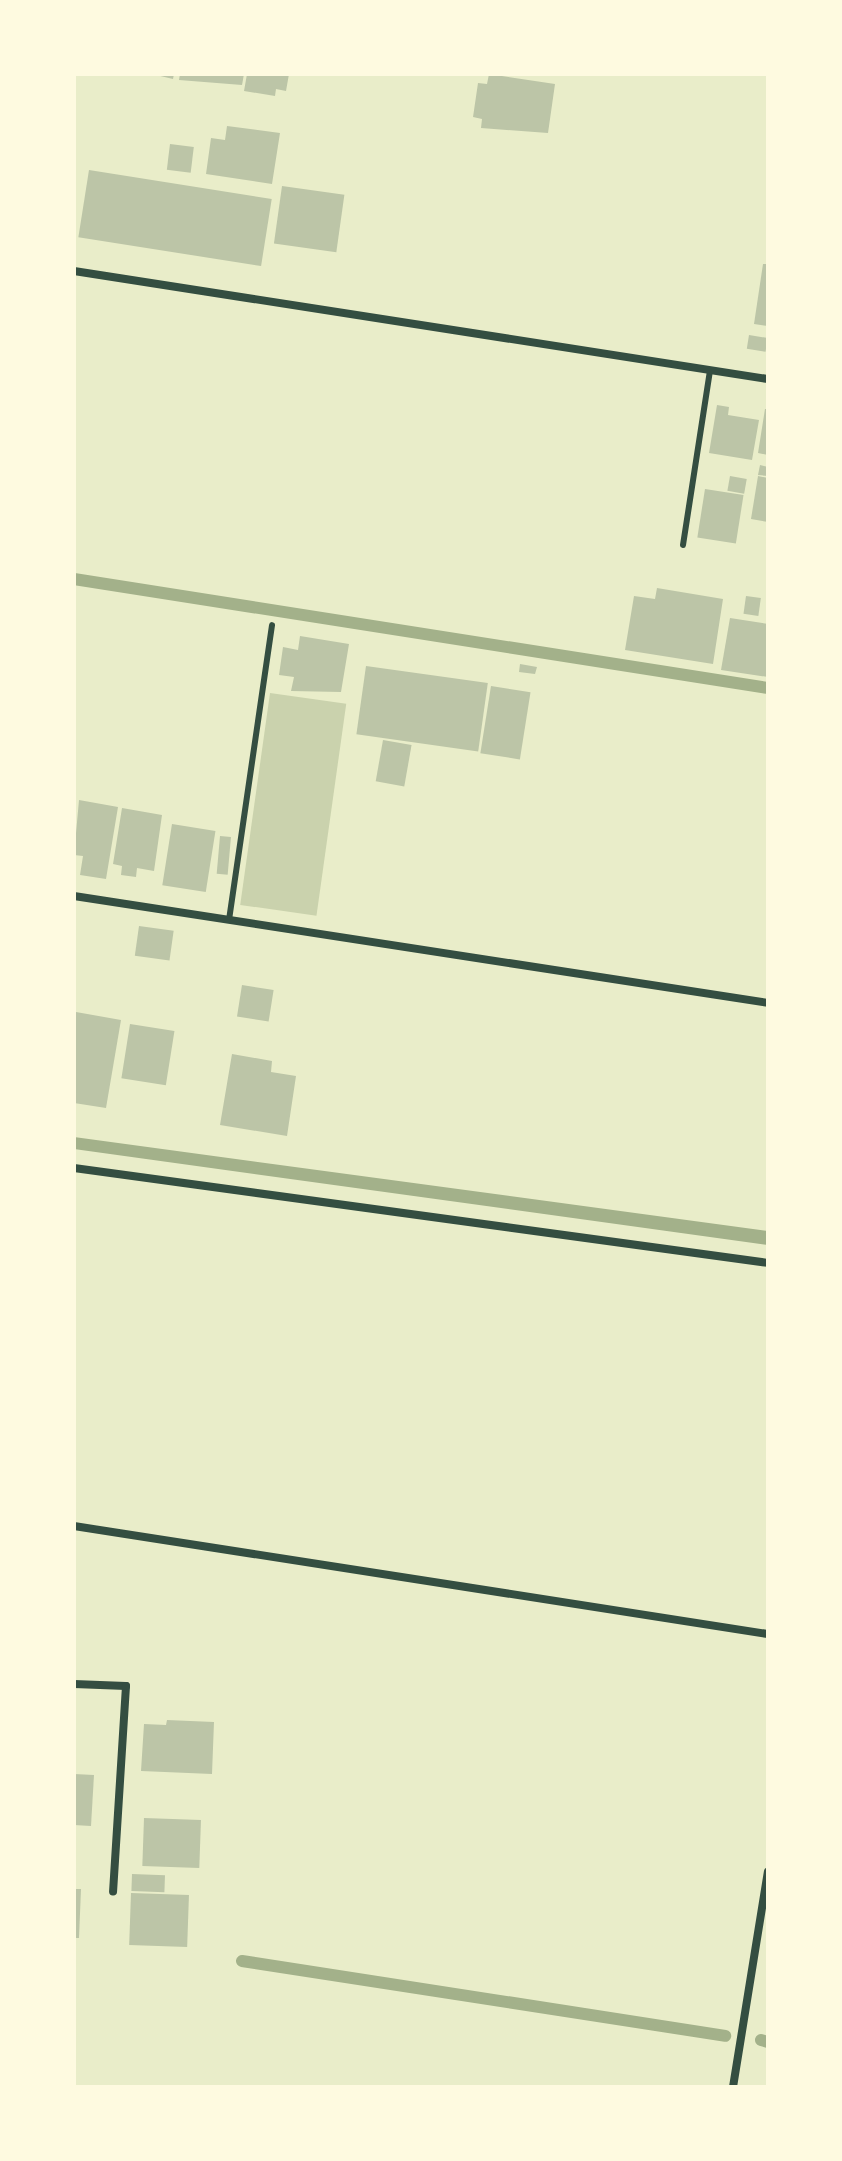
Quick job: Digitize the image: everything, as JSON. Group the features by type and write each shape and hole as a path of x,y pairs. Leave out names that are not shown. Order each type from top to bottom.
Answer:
{"street":[{"path":"74,271 768,379"},
{"path":"74,896 768,1003"},
{"path":"74,1168 768,1263"},
{"path":"74,1526 768,1634"},
{"path":"74,1684 126,1686 113,1892"},
{"path":"733,2087 768,1872"}],"lane":[{"path":"683,545 710,370"},
{"path":"229,920 272,625"}],"shaded area":[{"path":"270,693 346,704 316,916 240,905"},
{"path":"74,1137 768,1231 768,1245 74,1149"}],"building":[{"path":"152,74 174,74 173,79"},
{"path":"180,74 244,74 242,85 179,80"},
{"path":"247,74 289,74 286,91 276,89 275,96 244,91"},
{"path":"489,74 555,84 548,133 481,128 482,119 473,117 478,83 487,84"},
{"path":"227,126 280,133 272,184 206,174 211,138 225,140"},
{"path":"170,144 194,147 191,173 167,170"},
{"path":"89,170 272,199 261,266 78,237"},
{"path":"282,186 344,195 336,252 274,243"},
{"path":"763,264 768,264 768,326 754,324"},
{"path":"749,335 768,338 766,352 747,349"},
{"path":"717,405 729,407 728,415 759,420 752,460 709,453"},
{"path":"765,409 768,409 768,455 758,453"},
{"path":"760,465 768,467 768,476 758,475"},
{"path":"730,476 747,479 744,494 727,491"},
{"path":"758,476 768,478 768,522 751,519"},
{"path":"705,489 744,495 736,543 697,537"},
{"path":"657,588 723,599 713,664 625,650 634,596 655,599"},
{"path":"746,596 761,598 758,616 743,614"},
{"path":"730,618 768,624 768,677 721,670"},
{"path":"300,636 349,644 341,692 291,691 294,677 279,675 283,647 298,650"},
{"path":"520,664 537,667 535,674 519,672"},
{"path":"366,666 488,683 478,751 356,734"},
{"path":"491,686 531,692 520,759 480,753"},
{"path":"383,740 412,745 404,786 376,781"},
{"path":"79,800 118,807 106,879 80,875 83,856 74,855"},
{"path":"122,808 162,815 154,871 137,868 136,877 121,875 122,866 113,864"},
{"path":"172,824 215,831 206,892 162,885"},
{"path":"220,836 231,837 228,875 217,874"},
{"path":"139,926 174,931 169,961 135,956"},
{"path":"242,985 274,990 269,1022 237,1017"},
{"path":"76,1012 121,1020 106,1108 74,1103"},
{"path":"130,1024 174,1031 166,1085 121,1078"},
{"path":"232,1054 272,1061 271,1072 296,1076 287,1136 220,1125"},
{"path":"167,1720 214,1722 212,1774 141,1771 144,1724 166,1725"},
{"path":"74,1774 94,1775 91,1826 74,1825"},
{"path":"144,1818 201,1820 199,1868 142,1866"},
{"path":"132,1874 165,1875 164,1892 131,1891"},
{"path":"74,1889 81,1889 79,1938 74,1938"},
{"path":"131,1893 189,1895 187,1947 129,1945"}],"waterway":[{"path":"74,579 768,688"},
{"path":"242,1961 725,2036"},
{"path":"761,2040 768,2042"}]}
